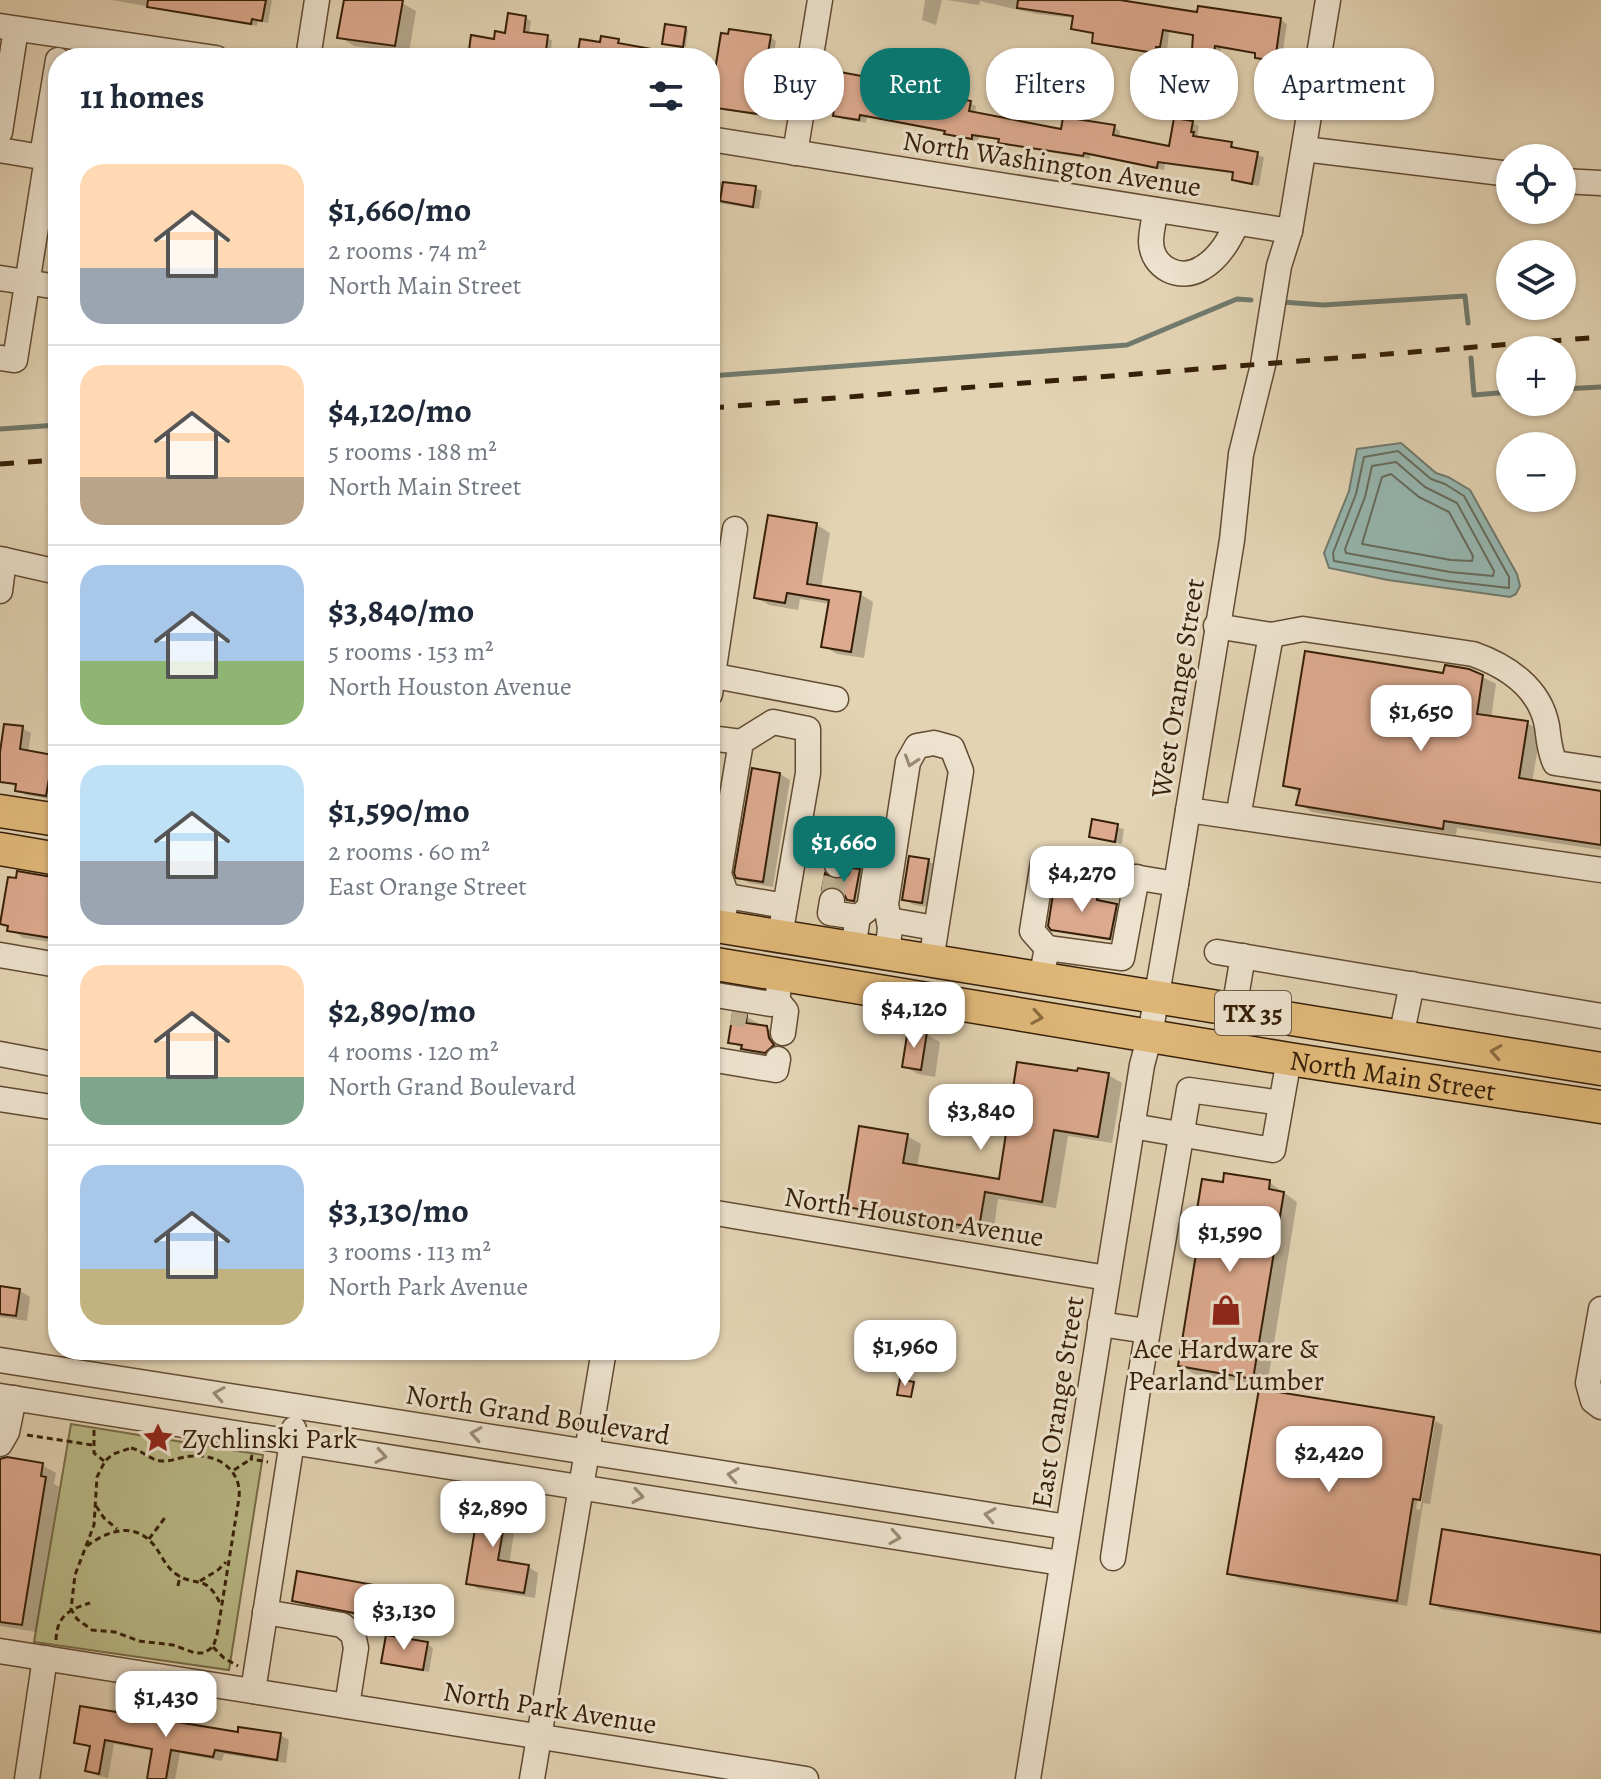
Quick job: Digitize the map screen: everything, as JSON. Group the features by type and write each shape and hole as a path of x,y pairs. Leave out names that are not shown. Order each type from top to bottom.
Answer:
{"main road":[{"path":"0,811 48,818"},
{"path":"0,849 48,857"},
{"name":"North Main Street","path":"720,916 782,921 855,933 887,954 931,961 1044,964 1099,988 1601,1069"},
{"name":"North Main Street","path":"727,992 776,993 1150,1035 1601,1107"},
{"path":"1492,1090 1527,1078 1601,1088"}],"street":[{"path":"310,48 317,0"},
{"path":"795,153 820,0"},
{"name":"West Orange Street","path":"1150,1035 1232,540 1267,414 1293,269 1290,231 1328,0"},
{"path":"0,132 7,80 8,27 53,48"},
{"name":"North Washington Avenue","path":"720,141 1290,231"},
{"path":"1304,149 1496,172"},
{"path":"0,150 48,150"},
{"path":"0,358 15,360 48,162"},
{"path":"1576,182 1601,183"},
{"path":"1156,210 1152,251 1158,264 1170,272 1187,274 1211,262 1231,237 1237,223"},
{"path":"0,278 48,286"},
{"path":"720,624 735,529"},
{"path":"0,591 2,559 48,570"},
{"path":"1216,626 1271,635 1303,629 1473,654 1493,661 1517,675 1533,696 1546,723 1549,750 1555,763 1601,770"},
{"path":"1238,817 1271,635"},
{"path":"720,682 836,699"},
{"path":"720,739 741,742 773,722 808,729 808,773 782,921"},
{"path":"720,868 741,742"},
{"path":"887,954 889,920 886,904 912,752 926,743 952,748 961,771 931,961"},
{"path":"1188,810 1601,870"},
{"path":"832,901 830,913 855,933 870,903 878,851 840,846 837,865"},
{"path":"1137,877 1122,958 1103,955 1044,964 1032,931 1043,862 1137,877 1176,884"},
{"path":"889,920 935,928"},
{"path":"1217,952 1601,1016"},
{"path":"0,955 48,963"},
{"path":"1099,988 1103,955"},
{"path":"1234,1009 1243,956"},
{"path":"1401,1037 1412,984"},
{"path":"727,992 756,1017 776,993 786,1011 783,1033"},
{"name":"East Orange Street","path":"1028,1779 1107,1278 1142,1065 1150,1035"},
{"path":"0,1054 48,1063"},
{"path":"720,1061 776,1070 778,1059"},
{"path":"1132,1126 1273,1150 1289,1059"},
{"path":"1113,1558 1147,1331 1189,1090 1281,1103"},
{"path":"0,1099 48,1106"},
{"name":"North Houston Avenue","path":"720,1214 1107,1278"},
{"path":"1601,1309 1588,1383 1593,1401 1601,1407"},
{"path":"1100,1324 1147,1331"},
{"name":"North Grand Boulevard","path":"0,1360 93,1362 298,1406 1067,1527"},
{"path":"532,1779 602,1360"},
{"path":"90,1410 93,1362"},
{"path":"4,1438 7,1397 1061,1563"},
{"path":"254,1680 298,1406"},
{"path":"265,1612 342,1625 353,1634 356,1648 347,1706"},
{"name":"North Park Avenue","path":"0,1651 254,1680 347,1706 806,1779"},
{"path":"27,1779 50,1659"}],"path":[{"path":"90,1410 92,1445 98,1458 105,1461"},
{"path":"4,1438 92,1445"},
{"path":"131,1448 162,1461 207,1457 233,1471 240,1490 213,1647 204,1653 195,1653 173,1645 139,1641 115,1632 92,1630 77,1619 71,1609 75,1575 94,1525 94,1489 105,1461 131,1448"},
{"path":"233,1471 251,1459"},
{"path":"96,1506 119,1530 149,1539 166,1565 180,1576 210,1586 221,1605"},
{"path":"149,1539 167,1515"},
{"path":"87,1546 106,1533 119,1530"},
{"path":"200,1581 227,1560"},
{"path":"178,1586 180,1576"},
{"path":"50,1659 59,1621 71,1609 90,1603"},
{"path":"213,1647 254,1680"}],"green space":[{"path":"71,1424 263,1455 229,1670 34,1642"}],"water":[{"path":"1401,443 1436,473 1470,490 1517,574 1520,586 1516,594 1510,597 1388,580 1329,568 1324,553 1349,491 1357,449"}],"building":[{"path":"148,0 266,0 262,21 252,19 251,24 147,7"},
{"path":"344,0 403,0 395,46 337,38"},
{"path":"1018,0 1120,0 1197,12 1198,6 1281,18 1277,48 1254,48 1254,53 1215,46 1192,48 1193,35 1163,30 1160,47 1130,49 1092,43 1093,33 1071,29 1073,16 1017,8"},
{"path":"508,13 526,16 524,32 548,35 546,48 469,48 471,35 494,39 495,31 505,33"},
{"path":"665,24 686,27 683,47 662,44"},
{"path":"729,29 771,35 769,48 744,48 744,112 720,109 721,33 728,34"},
{"path":"601,36 646,48 579,48 580,39 600,42"},
{"path":"844,73 860,76 859,120 844,118"},
{"path":"970,111 986,114 986,120 1015,120 1061,129 1063,120 1082,120 1115,125 1113,135 1169,146 1174,120 1187,120 1193,121 1193,136 1232,142 1231,147 1258,152 1252,184 1232,180 1233,172 1158,162 1157,168 1084,153 1083,156 998,143 999,139 972,135 972,139 944,134 945,131 887,120 970,120"},
{"path":"723,182 756,186 753,207 720,201"},
{"path":"768,515 817,523 807,584 861,592 851,652 821,647 829,600 787,593 785,603 754,598"},
{"path":"1305,651 1443,673 1445,665 1483,675 1477,714 1528,721 1519,778 1601,791 1601,845 1444,821 1443,829 1296,805 1300,789 1283,786"},
{"path":"4,724 23,726 20,749 48,754 46,796 15,791 16,784 0,782"},
{"path":"752,768 780,773 763,882 736,878 734,873"},
{"path":"1092,819 1118,824 1115,842 1089,837"},
{"path":"909,856 929,859 922,903 902,900"},
{"path":"852,868 860,869 854,901 847,900 842,890 835,886 822,890 825,873 834,880 842,879"},
{"path":"17,871 48,876 48,937 7,931 8,926 0,924 8,877 16,878"},
{"path":"1075,887 1098,891 1097,900 1117,904 1110,939 1051,930 1048,926 1053,894 1073,897"},
{"path":"733,1013 747,1015 746,1023 767,1026 774,1045 765,1053 741,1049 742,1045 728,1043"},
{"path":"908,1029 927,1032 921,1070 902,1067"},
{"path":"1017,1062 1109,1073 1098,1137 1054,1130 1042,1202 985,1192 979,1228 846,1207 859,1126 908,1134 903,1163 999,1179"},
{"name":"Ace Hardware & Pearland Lumber","path":"1224,1173 1270,1180 1269,1189 1284,1192 1253,1379 1178,1366 1196,1254 1190,1253 1202,1179 1223,1182"},
{"path":"0,1286 20,1289 16,1316 0,1314"},
{"path":"900,1379 914,1382 911,1397 897,1395"},
{"path":"1259,1389 1434,1417 1420,1500 1413,1499 1397,1601 1227,1574"},
{"path":"7,1457 43,1463 41,1476 46,1477 22,1625 0,1622 0,1459"},
{"path":"481,1492 509,1496 498,1560 529,1565 524,1593 466,1584"},
{"path":"1442,1529 1601,1555 1601,1632 1430,1604"},
{"path":"297,1571 374,1585 369,1616 292,1601"},
{"path":"386,1635 428,1642 423,1670 381,1663"},
{"path":"80,1706 238,1732 238,1727 281,1733 277,1760 215,1750 213,1757 171,1750 166,1779 147,1779 152,1749 105,1740 99,1774 85,1771 90,1746 74,1743"}],"waterway":[{"path":"1282,302 1323,305 1465,296 1468,323"},
{"path":"720,375 1127,345 1237,299 1251,300"},
{"path":"1471,358 1474,395 1496,393"},
{"path":"1576,388 1601,387"},
{"path":"0,429 48,426"}],"tunnel":[{"path":"832,901 837,865"},
{"path":"732,1013 747,1016"}],"railway":[{"path":"720,407 1601,337"},
{"path":"0,464 48,461"}],"place":[{"name":"Ace Hardware & Pearland Lumber","path":"1226,1310"},
{"name":"Zychlinski Park","path":"158,1438"}]}
